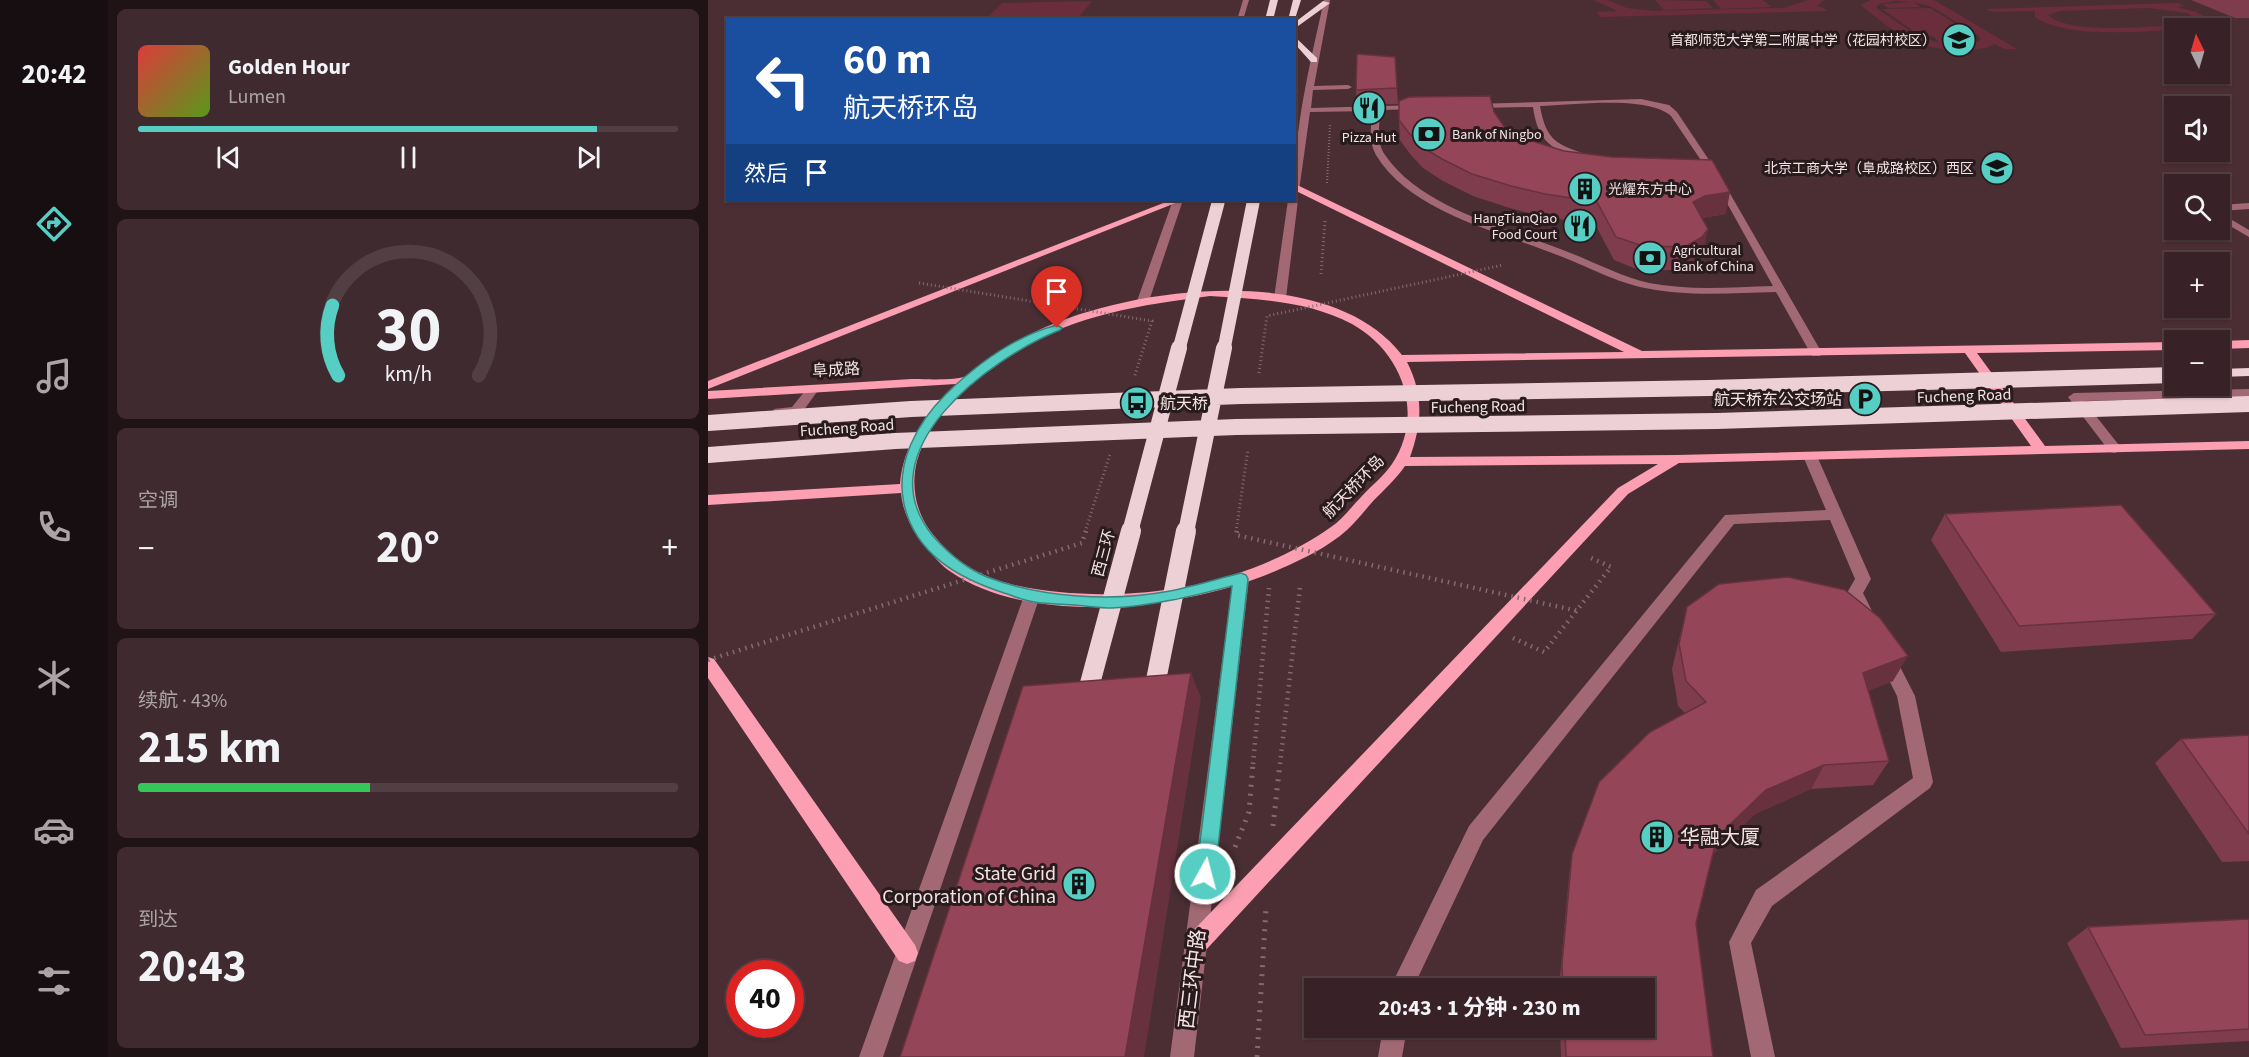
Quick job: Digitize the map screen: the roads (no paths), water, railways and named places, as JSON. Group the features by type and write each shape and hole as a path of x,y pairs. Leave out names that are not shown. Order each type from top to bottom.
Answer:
{"highway":[{"path":"1268,18 1274,0"},
{"path":"1292,18 1297,0"},
{"path":"1296,25 1326,1"},
{"path":"1296,40 1314,60"},
{"name":"西三环","path":"1079,724 1219,201"},
{"path":"1148,716 1254,201"},
{"path":"2230,373 2249,372"},
{"name":"Fucheng Road","path":"708,423 910,409 1241,396 1696,388 2164,375"},
{"name":"Fucheng Road","path":"708,455 896,441 1236,427 1717,421 2249,404"}],"main road":[{"path":"1296,189 1642,356"},
{"path":"708,385 1175,201"},
{"name":"航天桥环岛","path":"1210,293 1280,298 1322,308 1356,322 1383,341 1399,359 1413,387 1415,421 1401,462 1339,529 1271,567 1241,579 1169,597 1110,602 1032,596 980,580 944,559 915,523 907,488 910,462 921,434 940,406 967,380 995,359 1039,334 1091,314 1143,301 1210,293"},
{"path":"2230,345 2249,344"},
{"path":"1399,359 2164,346"},
{"path":"1969,350 2042,450"},
{"name":"阜成路","path":"708,395 967,380"},
{"path":"1401,462 1677,459 2249,445"},
{"path":"1197,943 1623,491 1677,459"},
{"path":"708,500 907,488"},
{"path":"708,662 907,953"}],"street":[{"path":"1241,18 1246,0"},
{"path":"1296,182 1314,60 1326,1"},
{"path":"1310,88 1348,87"},
{"path":"1468,106 1641,101 1665,107 1674,114 1710,168 1815,353"},
{"path":"1536,104 1539,126 1544,138 1565,150 1600,161"},
{"path":"1306,110 1422,107"},
{"path":"1377,108 1374,132 1379,153 1384,160 1396,174 1420,194 1467,218 1644,285 1680,291 1780,289"},
{"path":"1699,168 1710,168"},
{"path":"1143,301 1178,201"},
{"path":"1280,298 1293,201"},
{"path":"2230,207 2249,206"},
{"path":"2230,222 2249,234"},
{"path":"708,417 796,411 813,389"},
{"path":"2115,449 2074,397 2249,393"},
{"path":"1763,1057 1740,942 1764,898 1923,782 1906,696 1855,593 1863,579 1810,456"},
{"path":"1406,978 1476,833 1730,519 1836,515"},
{"name":"西三环中路","path":"1182,1057 1241,579"},
{"path":"871,1057 1032,596"},
{"path":"1390,1057 1393,1038"}],"place":[{"name":"首都师范大学第二附属中学（花园村校区）","path":"1959,40"},
{"name":"Pizza Hut","path":"1369,108"},
{"name":"Bank of Ningbo","path":"1429,134"},
{"name":"北京工商大学（阜成路校区）西区","path":"1997,168"},
{"name":"光耀东方中心","path":"1585,189"},
{"name":"HangTianQiao Food Court","path":"1580,226"},
{"name":"Agricultural Bank of China","path":"1650,258"},
{"name":"航天桥东公交场站","path":"1865,399"},
{"name":"航天桥","path":"1137,403"},
{"name":"华融大厦","path":"1657,837"},
{"name":"State Grid Corporation of China","path":"1079,884"}]}
